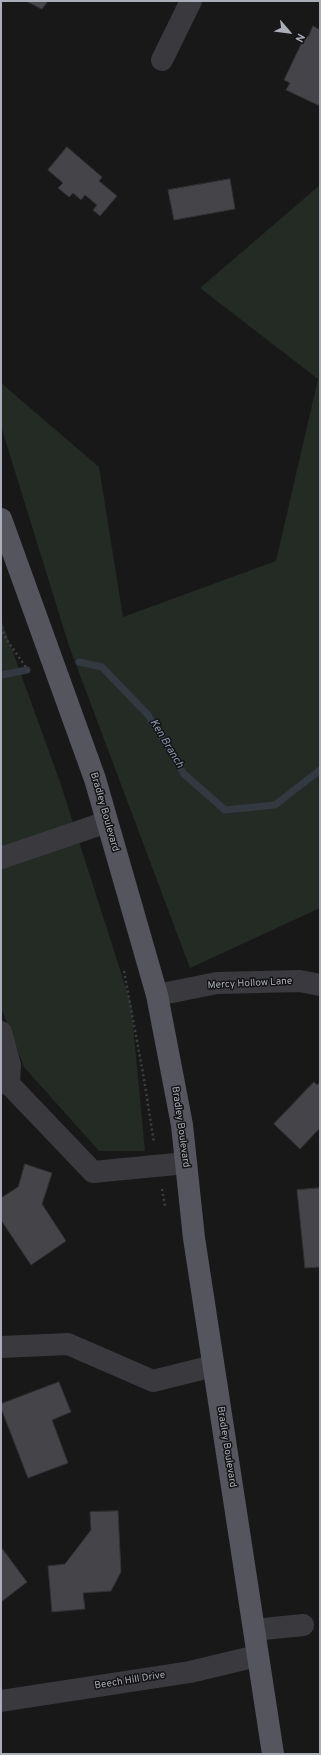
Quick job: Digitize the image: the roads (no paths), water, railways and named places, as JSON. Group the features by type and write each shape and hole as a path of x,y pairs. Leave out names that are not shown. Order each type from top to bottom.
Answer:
{"main road":[{"name":"Bradley Boulevard","path":"1,519 88,760 157,995 182,1125 194,1238 273,1754"}],"street":[{"path":"162,60 191,1"},
{"path":"1,858 107,822"},
{"name":"Mercy Hollow Lane","path":"157,995 217,983 300,981 320,985"},
{"path":"1,1032 10,1065 5,1084 93,1172 186,1163"},
{"path":"1,1347 68,1344 153,1381 213,1366"},
{"path":"254,1630 303,1625"},
{"name":"Beech Hill Drive","path":"1,1701 190,1672 258,1656"}],"waterway":[{"name":"Ken Branch","path":"79,662 102,667 148,715 184,774 225,810 275,805 320,770"},
{"name":"Ken Branch","path":"1,675 27,670"}]}
